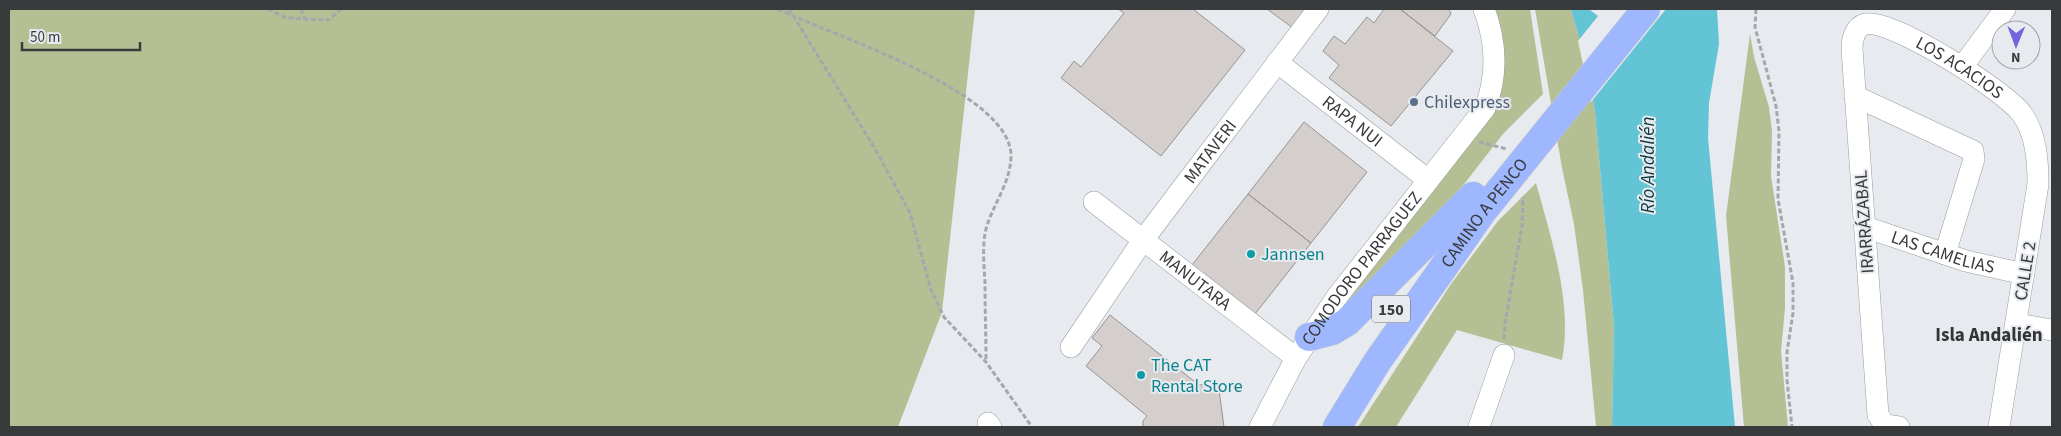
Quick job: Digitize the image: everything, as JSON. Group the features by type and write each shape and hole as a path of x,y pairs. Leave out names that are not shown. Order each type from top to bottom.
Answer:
{"highway":[{"name":"CAMINO A PENCO","path":"1336,427 1357,391 1401,325 1483,211 1510,156 1623,9"},
{"name":"CAMINO A PENCO","path":"1318,427 1353,365 1381,322 1473,196 1646,9"},
{"path":"1303,348 1347,322 1473,196"}],"street":[{"name":"MATAVERI","path":"1071,347 1143,240 1318,9"},
{"name":"COMODORO PARRAGUEZ","path":"1260,427 1303,348 1349,280 1477,119 1490,94 1495,59 1493,38 1484,9"},
{"path":"1962,67 2005,9"},
{"name":"LOS ACACIOS","path":"1862,25 1872,23 1885,27 1929,48 1962,67 2015,106 2043,141"},
{"name":"IRARRÁZABAL","path":"1862,25 1854,34 1852,41 1855,96 1878,415 1890,425"},
{"name":"RAPA NUI","path":"1277,62 1428,180"},
{"path":"1855,96 1973,151 1974,159 1945,254"},
{"name":"CALLE 2","path":"1999,427 2038,184 2043,141"},
{"name":"MANUTARA","path":"1094,202 1143,240 1303,348"},
{"name":"LAS CAMELIAS","path":"1865,227 1981,265 2024,274"},
{"path":"2016,324 2052,330"},
{"path":"1479,427 1504,355"}],"path":[{"path":"268,9 286,18 329,20 340,9"},
{"path":"301,9 305,19"},
{"path":"778,9 907,64 948,85 1002,130 1009,144 1010,157 1005,186 986,229 984,258 986,362"},
{"path":"789,9 874,147 910,213 931,290 944,317 986,362 1032,427"},
{"path":"1756,9 1755,27 1777,114 1779,131 1778,199 1793,283 1793,313 1787,352 1787,380 1792,427"},
{"path":"1474,140 1510,156 1523,210 1505,323 1504,355"}],"green space":[{"path":"9,9 975,9 942,312 898,427 9,427"},
{"path":"1490,9 1530,9 1543,94 1503,134 1458,192 1340,314 1340,303 1484,120"},
{"path":"1535,9 1571,9 1588,69 1595,112 1614,326 1612,427 1596,427 1583,290 1574,224 1562,168"},
{"path":"1750,34 1754,57 1769,107 1772,131 1771,176 1785,267 1785,308 1781,351 1788,427 1744,427 1726,216"},
{"path":"1536,183 1554,248 1563,293 1565,338 1562,360 1457,330 1396,427 1358,427 1451,284 1498,221"}],"water":[{"name":"Río Andalién","path":"1571,9 1717,9 1719,44 1709,103 1708,138 1735,427 1612,427 1614,326 1595,112 1588,69"}],"pier":[{"path":"1666,9 1591,102 1578,41 1598,16 1590,10"}],"building":[{"path":"1118,9 1193,9 1245,50 1161,156 1061,78 1074,61 1081,67 1124,13"},
{"path":"1267,9 1308,9 1293,28"},
{"path":"1384,9 1400,9 1453,51 1391,126 1329,78 1339,65 1323,51 1334,36 1345,44 1367,17 1374,23"},
{"path":"1400,9 1449,9 1451,14 1435,36"},
{"path":"1304,122 1367,172 1311,243 1248,194"},
{"name":"Jannsen","path":"1248,194 1311,243 1255,314 1192,265"},
{"name":"The CAT Rental Store","path":"1110,315 1199,385 1218,383 1224,427 1143,427 1143,421 1147,416 1086,366 1102,346 1092,338"}],"place":[{"name":"Chilexpress","path":"1414,102"},
{"name":"Jannsen","path":"1251,254"},
{"name":"The CAT Rental Store","path":"1141,375"}],"district":[{"name":"Isla Andalién","path":"1989,334"}]}
